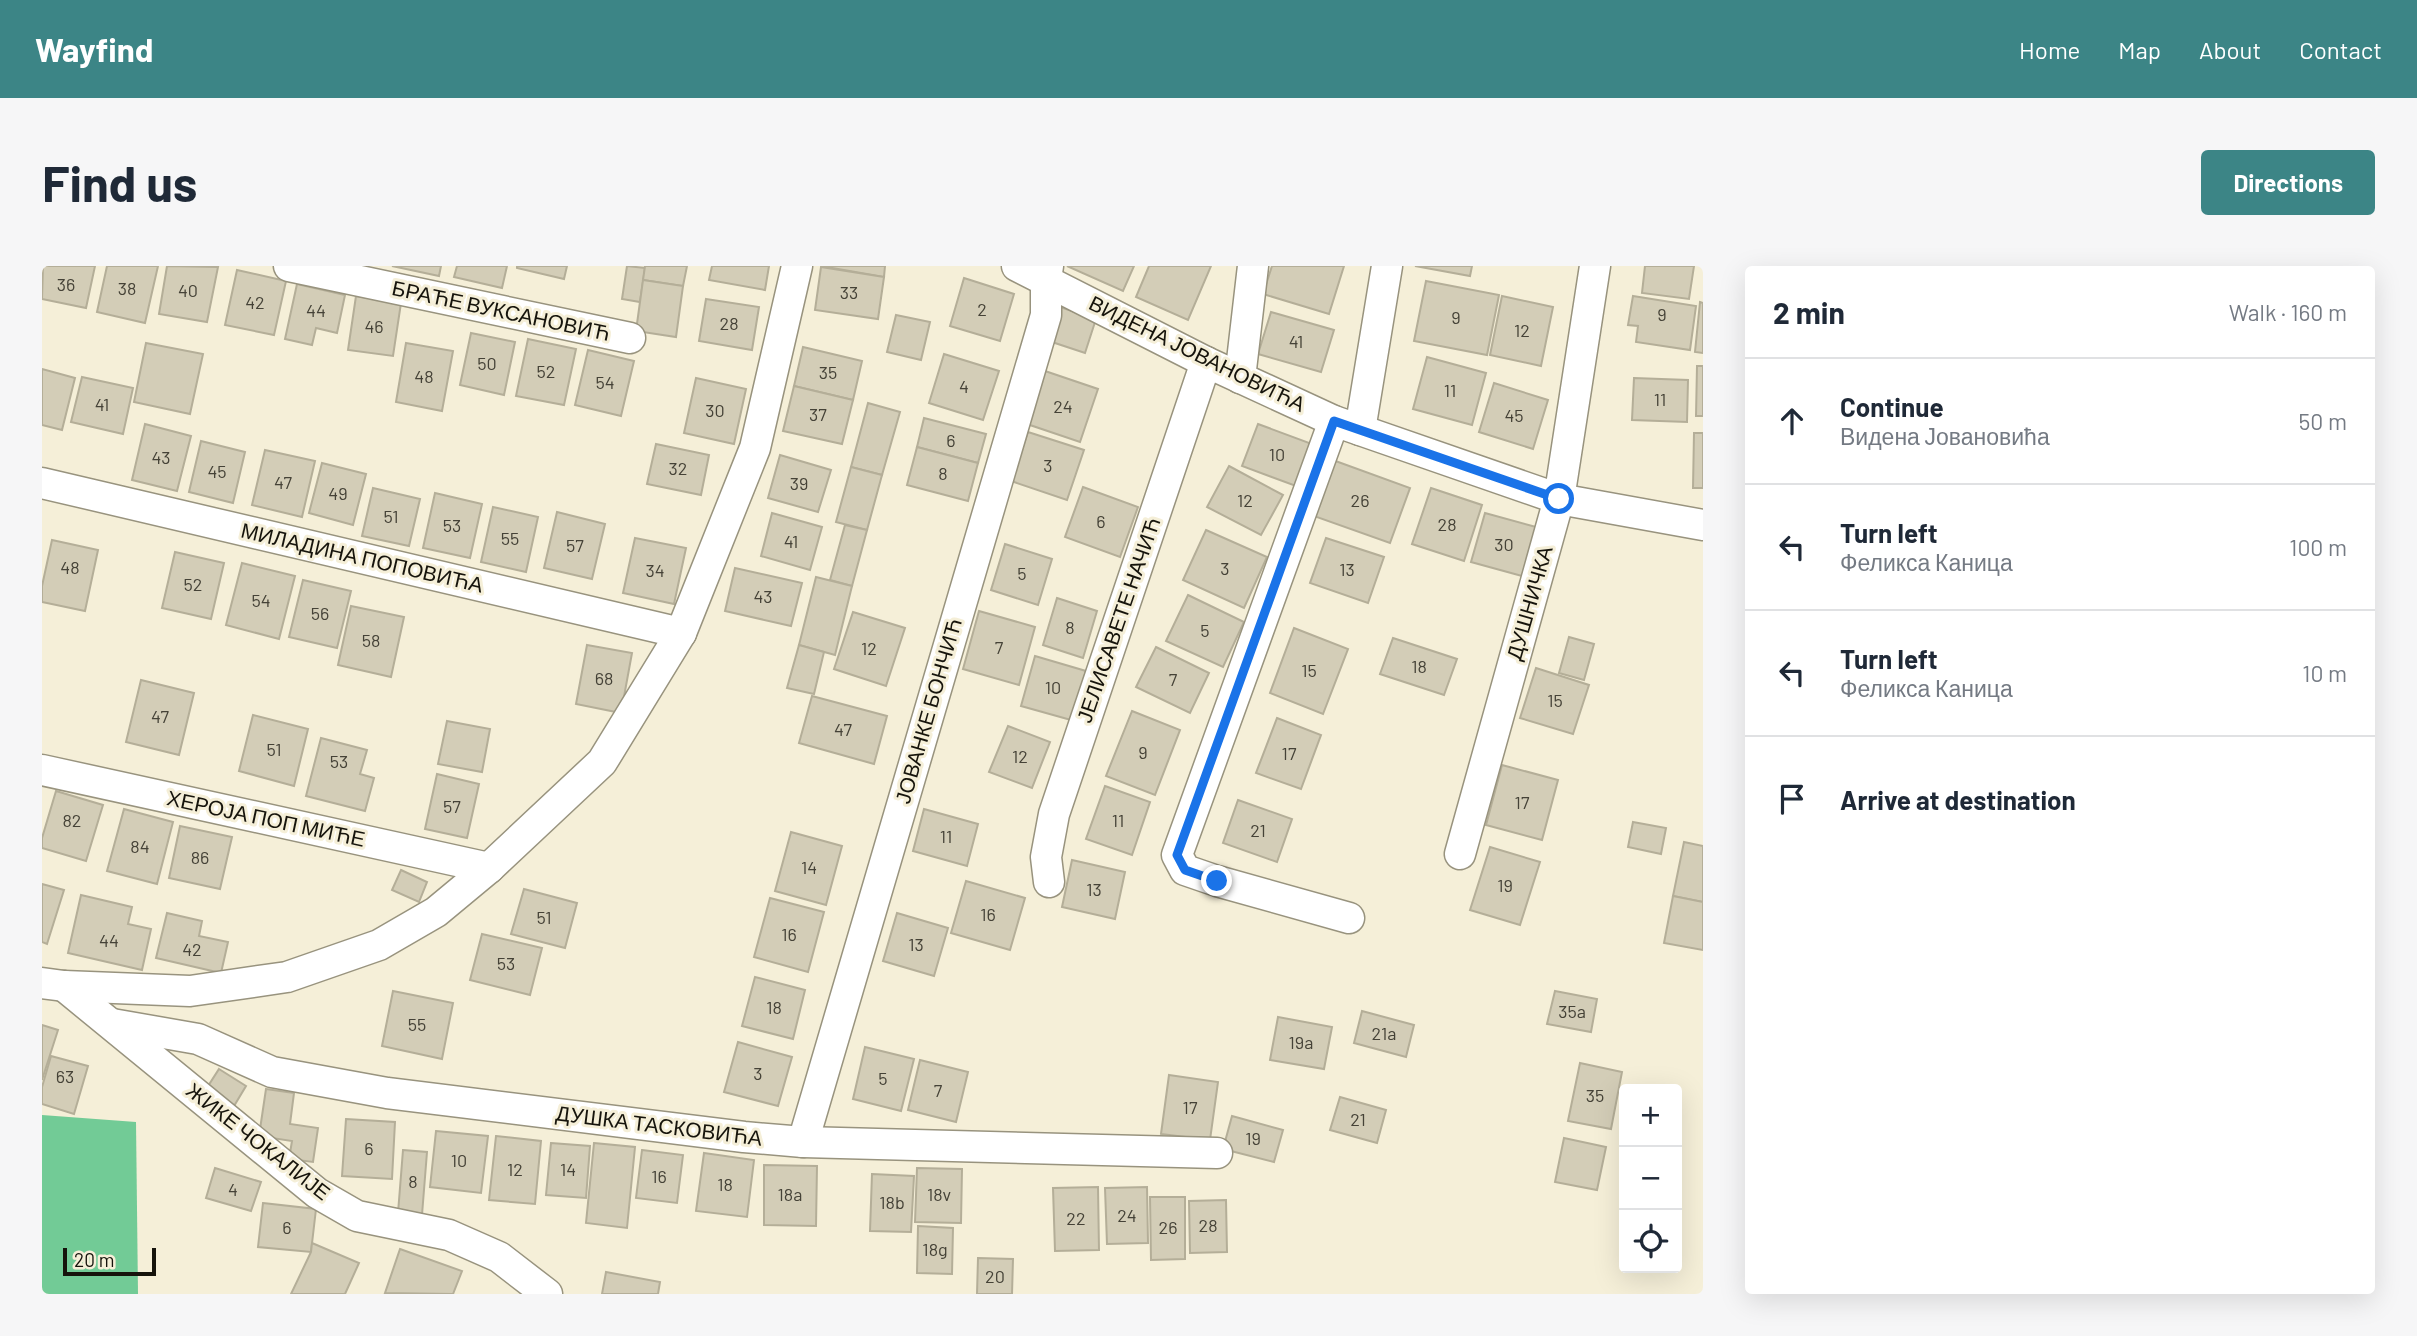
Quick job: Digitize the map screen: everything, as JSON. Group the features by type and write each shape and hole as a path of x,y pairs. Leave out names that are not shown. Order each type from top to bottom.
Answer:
{"street":[{"name":"БРАЋЕ ВУКСАНОВИЋ","path":"289,266 631,338"},
{"path":"53,985 190,991 287,977 379,945 436,912 489,868 601,762 681,633 755,448 797,266"},
{"name":"ВИДЕНА ЈОВАНОВИЋА","path":"1017,266 1047,272 1206,362 1347,426 1559,499 1703,525"},
{"path":"1240,378 1253,266"},
{"path":"1349,918 1185,870 1177,855 1347,426 1387,266"},
{"name":"ДУШНИЧКА","path":"1460,854 1559,499 1595,266"},
{"name":"ЈОВАНКЕ БОНЧИЋ","path":"803,1142 1046,315 1047,272"},
{"name":"ЈЕЛИСАВЕТЕ НАЧИЋ","path":"1049,881 1046,857 1054,814 1206,362"},
{"name":"МИЛАДИНА ПОПОВИЋА","path":"42,483 681,633"},
{"name":"ХЕРОЈА ПОП МИЋЕ","path":"42,770 489,868"},
{"name":"ЖИКЕ ЧОКАЛИЈЕ","path":"53,985 112,1024 317,1193 357,1216 449,1235 499,1257 547,1294"},
{"name":"ДУШКА ТАСКОВИЋА","path":"112,1024 198,1039 272,1072 387,1093 744,1138 803,1142 1217,1153"}],"green space":[{"path":"42,1115 136,1122 138,1294 42,1294"}],"building":[{"path":"43,266 95,266 86,308 42,299"},
{"path":"107,266 158,266 145,323 97,312"},
{"path":"167,266 218,267 207,322 159,314"},
{"path":"392,266 441,266 439,276"},
{"path":"457,266 507,266 502,288 454,277"},
{"path":"517,266 567,266 564,279"},
{"path":"627,266 645,268 640,302 622,299"},
{"path":"645,266 687,266 683,286 643,280"},
{"path":"712,266 769,266 765,290 709,280"},
{"path":"821,266 885,266 884,277"},
{"path":"1067,266 1134,266 1123,291"},
{"path":"1149,266 1211,266 1188,320 1136,297"},
{"path":"1272,266 1344,266 1329,314 1263,294"},
{"path":"1415,266 1472,266 1470,276"},
{"path":"1645,266 1694,266 1689,299 1642,293"},
{"path":"821,267 884,277 878,319 815,310"},
{"path":"237,270 286,281 274,335 225,325"},
{"path":"964,278 1014,294 1000,341 950,326"},
{"path":"643,280 683,286 676,337 636,331"},
{"path":"1426,281 1499,295 1487,355 1414,341"},
{"path":"297,284 345,295 337,333 316,328 312,345 285,339"},
{"path":"356,296 401,303 393,356 348,350"},
{"path":"1502,296 1553,307 1541,366 1490,355"},
{"path":"1633,296 1696,306 1690,350 1636,342 1638,326 1628,325"},
{"path":"706,299 759,307 752,350 699,341"},
{"path":"1700,302 1703,303 1703,353 1695,352"},
{"path":"1060,307 1096,319 1085,353 1049,341"},
{"path":"1271,312 1334,330 1321,372 1258,354"},
{"path":"896,315 930,322 921,360 887,352"},
{"path":"471,333 515,342 504,395 460,385"},
{"path":"528,339 576,349 564,405 516,396"},
{"path":"146,343 203,354 190,414 134,402"},
{"path":"406,343 453,351 442,411 396,402"},
{"path":"803,347 862,361 853,400 794,386"},
{"path":"588,350 634,361 621,416 575,405"},
{"path":"944,354 999,371 983,420 929,403"},
{"path":"1427,357 1486,373 1472,425 1413,409"},
{"path":"1697,366 1703,366 1703,416 1696,416"},
{"path":"42,369 75,378 62,430 42,425"},
{"path":"1045,371 1098,389 1080,442 1027,424"},
{"path":"82,377 133,388 123,434 71,422"},
{"path":"696,378 746,389 734,444 684,433"},
{"path":"1634,378 1688,380 1687,422 1632,420"},
{"path":"1494,383 1548,400 1533,449 1479,432"},
{"path":"794,386 853,400 842,444 783,431"},
{"path":"868,403 900,412 882,475 851,467"},
{"path":"924,418 986,434 978,463 917,447"},
{"path":"145,424 191,436 177,491 132,480"},
{"path":"1258,424 1312,444 1296,486 1242,466"},
{"path":"1028,432 1084,450 1067,500 1011,481"},
{"path":"1694,433 1703,433 1703,488 1693,488"},
{"path":"201,441 245,452 233,503 189,492"},
{"path":"656,444 709,455 701,495 647,484"},
{"path":"917,447 978,463 968,501 907,485"},
{"path":"265,450 315,461 302,517 252,505"},
{"path":"780,455 831,470 818,512 768,498"},
{"path":"1330,459 1410,488 1390,543 1311,515"},
{"path":"322,463 366,474 353,525 309,513"},
{"path":"1229,466 1283,495 1261,535 1207,507"},
{"path":"851,467 882,475 867,530 836,522"},
{"path":"1083,487 1138,507 1120,557 1065,537"},
{"path":"373,488 420,499 409,546 362,536"},
{"path":"1431,488 1482,505 1464,561 1412,544"},
{"path":"435,493 482,504 470,558 423,548"},
{"path":"493,507 538,517 526,572 481,562"},
{"path":"557,512 605,524 592,579 544,568"},
{"path":"772,513 822,527 810,570 761,556"},
{"path":"1485,513 1536,527 1522,576 1471,562"},
{"path":"845,525 867,530 852,586 830,580"},
{"path":"1206,530 1267,557 1244,608 1183,580"},
{"path":"635,538 686,548 674,604 623,593"},
{"path":"1326,538 1384,557 1368,603 1310,583"},
{"path":"52,540 98,550 85,611 42,602 42,586"},
{"path":"1005,544 1052,559 1038,605 991,590"},
{"path":"175,552 224,563 211,619 162,608"},
{"path":"242,563 295,576 279,639 226,625"},
{"path":"735,568 802,583 791,626 725,611"},
{"path":"816,577 852,586 835,655 799,645"},
{"path":"303,580 351,591 337,648 289,637"},
{"path":"1188,595 1244,622 1223,667 1166,641"},
{"path":"1057,598 1097,611 1083,658 1043,645"},
{"path":"351,606 404,617 391,677 338,665"},
{"path":"979,611 1035,627 1019,685 963,669"},
{"path":"853,612 905,628 886,686 834,669"},
{"path":"1294,628 1348,649 1323,714 1270,693"},
{"path":"1569,637 1594,644 1584,680 1559,673"},
{"path":"1393,638 1457,659 1444,695 1380,674"},
{"path":"587,645 632,653 621,713 576,704"},
{"path":"799,645 824,652 814,694 787,688"},
{"path":"1156,647 1209,673 1190,713 1136,687"},
{"path":"1035,656 1086,671 1071,720 1021,706"},
{"path":"1536,668 1589,685 1573,734 1520,718"},
{"path":"141,680 194,693 179,755 126,742"},
{"path":"812,696 887,716 874,764 799,743"},
{"path":"1132,711 1180,730 1155,795 1106,776"},
{"path":"253,715 308,729 294,786 239,771"},
{"path":"1277,718 1321,735 1301,789 1256,773"},
{"path":"447,721 490,729 482,772 438,764"},
{"path":"1008,726 1050,742 1032,788 989,772"},
{"path":"321,738 367,750 360,774 374,778 365,811 306,796"},
{"path":"1502,765 1558,780 1542,840 1486,825"},
{"path":"437,774 479,784 467,838 425,829"},
{"path":"1105,786 1150,802 1132,855 1086,839"},
{"path":"56,791 103,805 86,861 42,848 42,838"},
{"path":"1238,800 1292,819 1277,862 1223,843"},
{"path":"124,809 173,822 157,884 107,871"},
{"path":"924,809 978,824 967,866 913,851"},
{"path":"1633,822 1666,828 1661,854 1628,847"},
{"path":"180,826 232,837 220,889 169,878"},
{"path":"791,832 842,846 826,905 775,891"},
{"path":"1684,842 1703,846 1703,902 1673,896"},
{"path":"1490,847 1540,862 1520,925 1470,910"},
{"path":"1072,860 1125,872 1115,919 1062,907"},
{"path":"401,870 427,882 419,902 392,890"},
{"path":"966,881 1025,898 1010,950 951,933"},
{"path":"42,884 64,890 47,944 42,942"},
{"path":"524,889 577,903 565,948 511,934"},
{"path":"81,895 132,907 128,924 151,929 142,970 68,953"},
{"path":"1673,896 1703,902 1703,950 1664,943"},
{"path":"770,898 824,912 808,972 754,957"},
{"path":"167,913 202,921 199,936 228,942 221,973 156,958"},
{"path":"897,913 948,928 934,976 883,961"},
{"path":"482,934 542,948 530,995 470,980"},
{"path":"755,977 805,990 793,1039 742,1026"},
{"path":"393,991 453,1003 442,1059 382,1046"},
{"path":"1555,991 1597,999 1591,1032 1547,1024"},
{"path":"1362,1011 1414,1025 1406,1057 1354,1043"},
{"path":"1278,1017 1332,1027 1324,1069 1270,1060"},
{"path":"42,1025 58,1030 42,1080"},
{"path":"738,1042 792,1057 778,1106 724,1092"},
{"path":"865,1047 914,1059 901,1111 853,1099"},
{"path":"51,1056 88,1066 74,1114 42,1104 42,1087"},
{"path":"920,1060 968,1072 956,1122 908,1110"},
{"path":"1580,1063 1622,1072 1611,1129 1568,1121"},
{"path":"219,1069 246,1086 231,1111 203,1094"},
{"path":"1169,1075 1218,1082 1210,1140 1161,1134"},
{"path":"266,1089 294,1093 290,1124 318,1128 313,1162 289,1159 292,1141 259,1136"},
{"path":"1340,1097 1386,1110 1377,1143 1330,1130"},
{"path":"1232,1116 1283,1130 1274,1162 1223,1149"},
{"path":"346,1119 395,1122 392,1179 342,1176"},
{"path":"436,1131 488,1136 481,1193 430,1187"},
{"path":"496,1136 541,1141 535,1204 489,1200"},
{"path":"1564,1138 1606,1147 1597,1190 1555,1182"},
{"path":"551,1143 590,1146 586,1198 546,1195"},
{"path":"594,1143 635,1147 627,1228 586,1223"},
{"path":"403,1150 427,1152 422,1215 398,1213"},
{"path":"642,1150 683,1155 677,1203 636,1198"},
{"path":"704,1153 754,1160 747,1217 696,1211"},
{"path":"764,1165 817,1166 816,1226 764,1225"},
{"path":"215,1168 261,1182 251,1211 206,1198"},
{"path":"917,1168 962,1169 961,1223 915,1222"},
{"path":"872,1174 914,1176 911,1232 870,1231"},
{"path":"1098,1187 1099,1250 1055,1251 1053,1188"},
{"path":"1147,1187 1148,1243 1107,1244 1105,1188"},
{"path":"1150,1197 1185,1197 1185,1259 1151,1260"},
{"path":"1226,1200 1227,1252 1190,1253 1189,1201"},
{"path":"263,1203 316,1209 311,1252 258,1247"},
{"path":"918,1226 953,1228 952,1274 917,1273"},
{"path":"312,1243 359,1263 345,1294 291,1294 311,1252"},
{"path":"400,1249 462,1271 453,1294 385,1293"},
{"path":"978,1258 1013,1259 1012,1294 977,1294"},
{"path":"606,1272 660,1282 658,1294 602,1294"}],"route":[{"path":"1217,881 1185,870 1177,855 1334,421 1559,499"}]}
